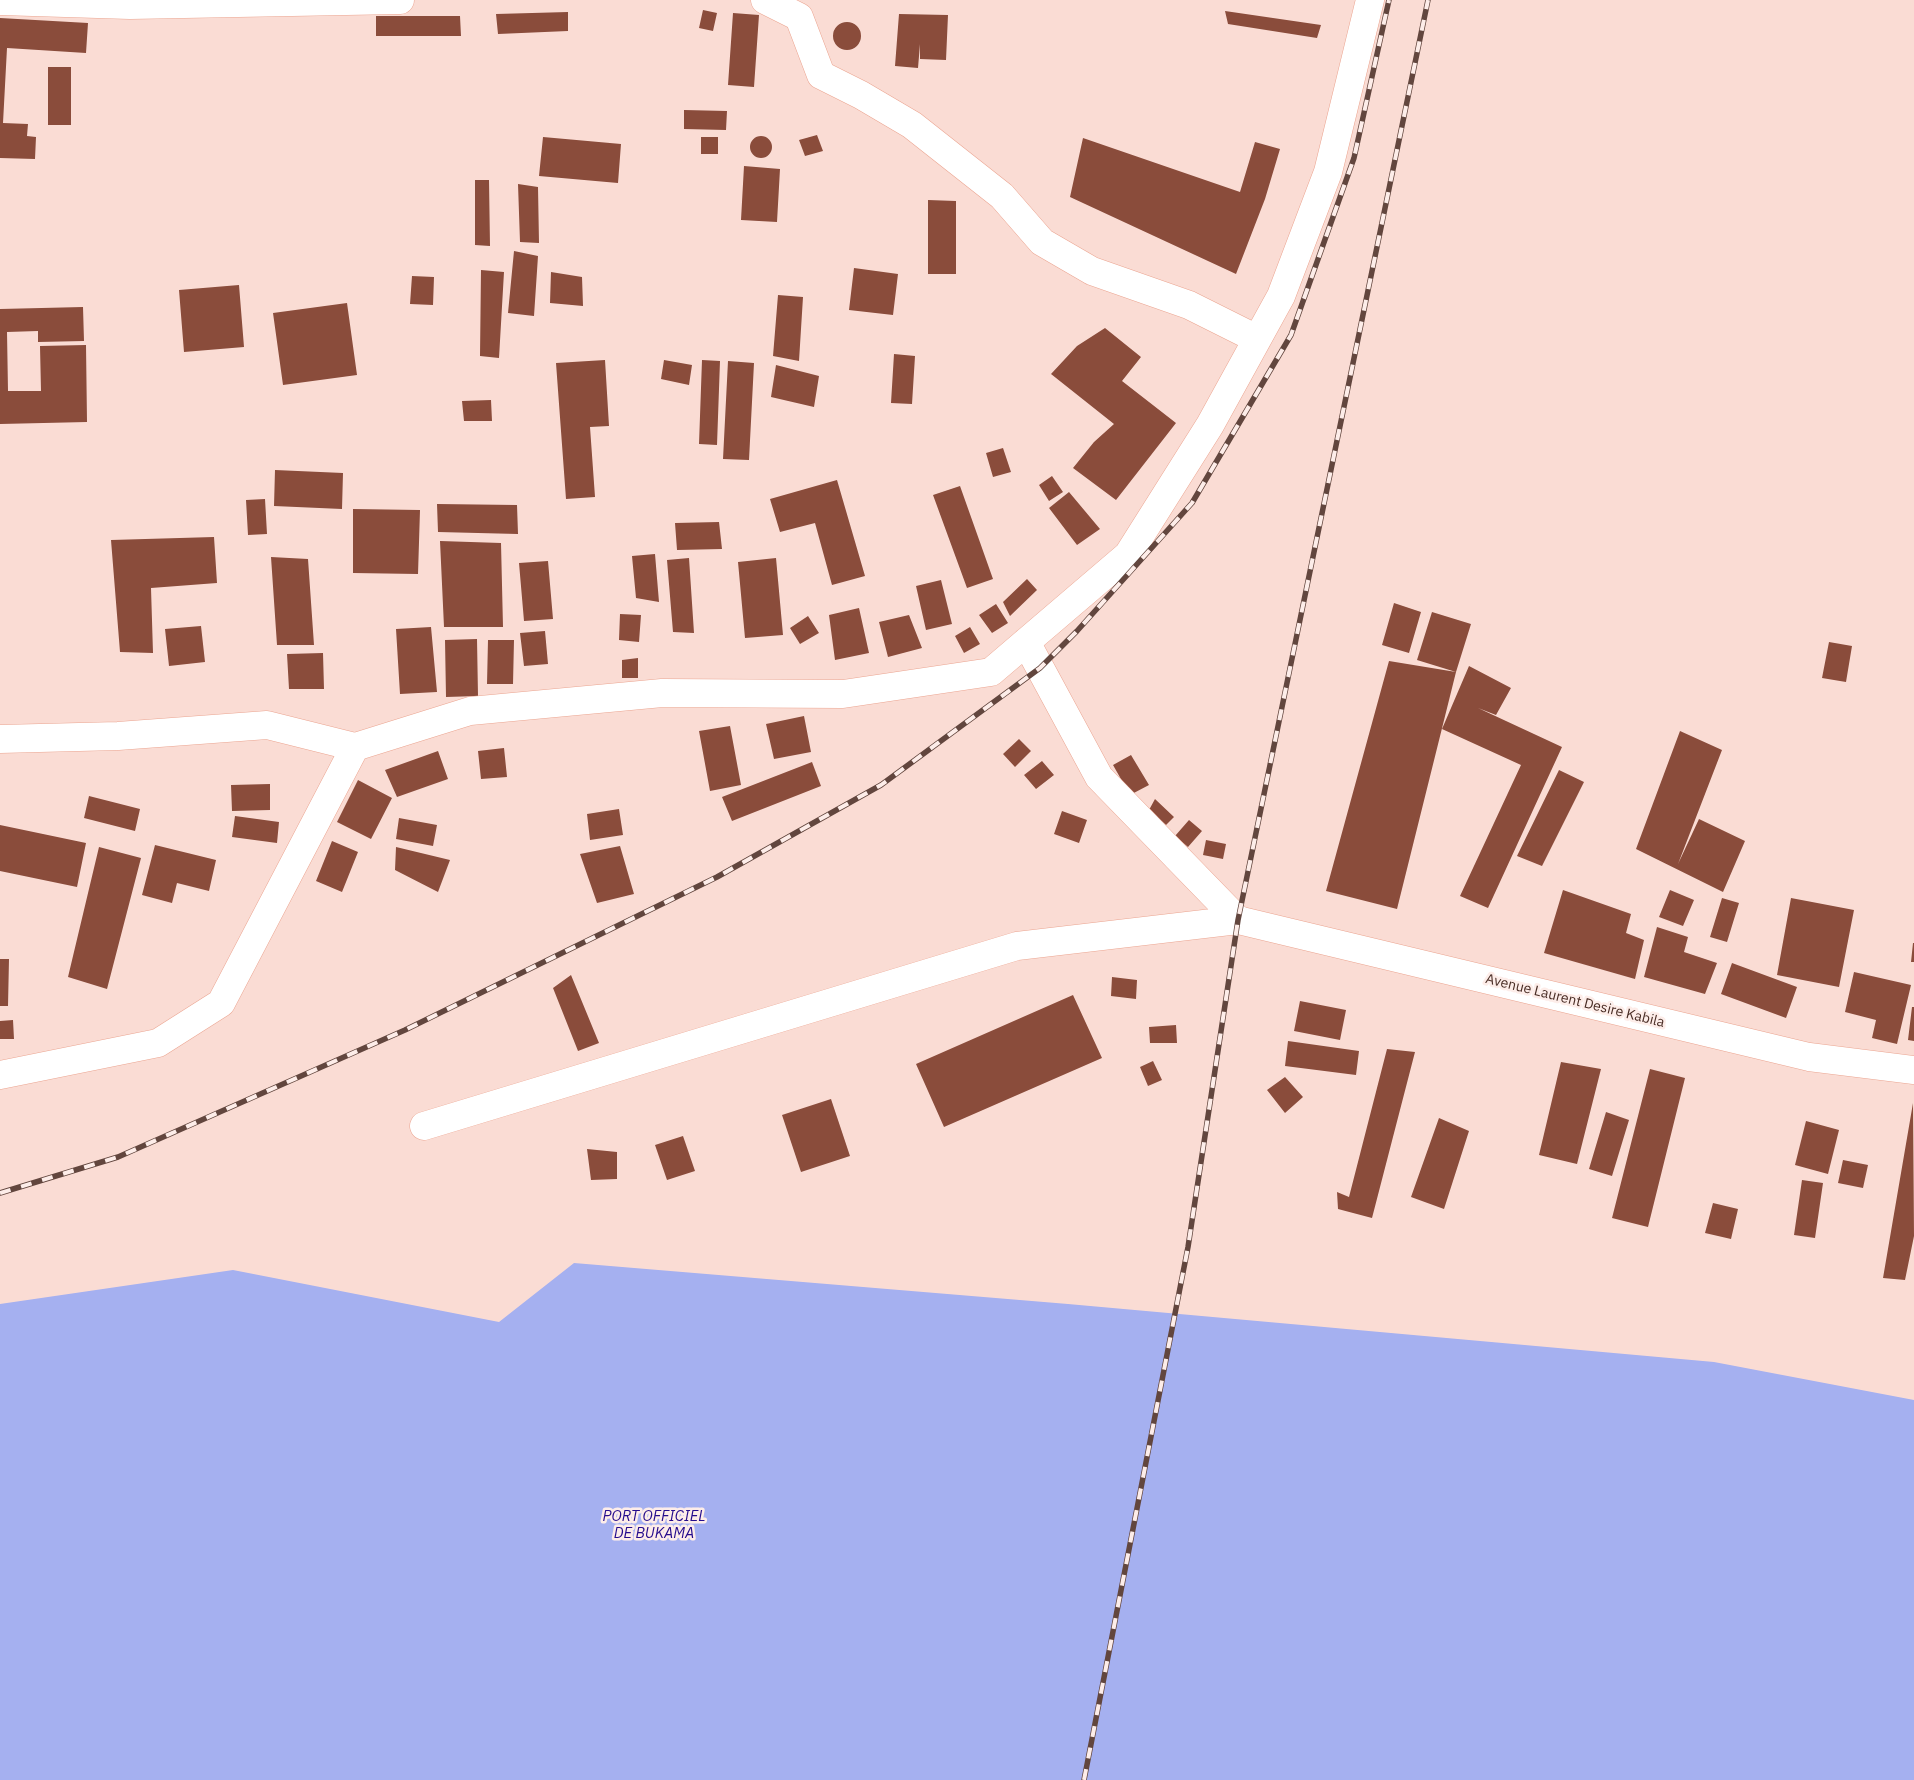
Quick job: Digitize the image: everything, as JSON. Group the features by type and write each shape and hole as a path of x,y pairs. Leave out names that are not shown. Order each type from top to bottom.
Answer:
{"street":[{"path":"0,1 130,5 400,0"},
{"path":"765,0 799,17 821,76 861,95 912,125 1002,196 1042,242 1092,272 1189,305 1257,339"},
{"path":"0,739 118,736 267,725 355,747 470,712 662,693 843,694 991,672 1128,555 1210,425 1282,296 1328,172 1370,0"},
{"path":"1026,642 1099,777 1238,920"},
{"path":"0,1075 158,1043 221,1003 355,747"},
{"path":"424,1126 1017,946 1238,920"},
{"name":"Avenue Laurent Desire Kabila","path":"1238,920 1808,1057 1914,1070"}],"water":[{"name":"PORT OFFICIEL DE BUKAMA","path":"574,1263 1068,1304 1714,1362 1914,1400 1914,1780 0,1780 0,1304 233,1270 499,1322"}],"building":[{"path":"703,10 717,13 713,31 699,28"},
{"path":"1225,11 1321,25 1317,38 1228,24"},
{"path":"568,12 568,31 498,34 496,14"},
{"path":"733,13 759,15 754,87 728,85"},
{"path":"899,14 948,15 946,60 920,59 920,44 918,68 895,66"},
{"path":"376,16 460,16 461,36 376,36"},
{"path":"0,18 88,23 86,53 7,48 3,123 28,124 27,136 36,137 35,159 0,158"},
{"path":"847,22 857,26 861,36 857,46 847,50 837,46 833,36 837,26"},
{"path":"48,67 71,67 71,125 48,125"},
{"path":"684,110 727,111 726,130 684,129"},
{"path":"817,135 823,151 805,156 799,140"},
{"path":"761,136 769,139 772,147 769,155 761,158 753,155 750,147 753,139"},
{"path":"543,137 621,144 618,183 539,176"},
{"path":"701,137 718,137 718,154 701,154"},
{"path":"1083,138 1240,192 1255,142 1280,149 1265,199 1236,274 1070,197"},
{"path":"744,166 780,169 777,222 741,220"},
{"path":"475,180 489,180 490,246 475,245"},
{"path":"518,184 538,187 539,243 520,242"},
{"path":"928,200 956,201 956,274 928,274"},
{"path":"514,251 538,256 534,316 508,313"},
{"path":"854,268 898,274 893,315 849,310"},
{"path":"481,270 504,272 499,358 480,356"},
{"path":"551,272 582,277 583,306 550,303"},
{"path":"412,276 434,277 433,305 410,304"},
{"path":"239,285 244,347 184,352 179,290"},
{"path":"778,295 803,297 799,361 773,356"},
{"path":"347,303 357,375 283,385 273,313"},
{"path":"83,307 84,341 38,342 38,331 7,332 8,391 41,391 40,346 86,345 87,422 0,424 0,309"},
{"path":"1105,328 1141,357 1122,381 1176,423 1116,500 1073,468 1094,442 1114,424 1051,374 1077,346"},
{"path":"894,354 915,356 912,404 891,403"},
{"path":"605,360 609,426 590,427 595,497 566,499 556,363"},
{"path":"664,360 692,365 689,385 661,379"},
{"path":"702,360 720,361 717,445 699,444"},
{"path":"728,361 754,363 749,460 723,459"},
{"path":"776,365 819,376 814,407 771,397"},
{"path":"491,400 492,421 464,421 462,401"},
{"path":"1003,448 1011,472 993,477 986,453"},
{"path":"275,470 343,473 342,509 274,506"},
{"path":"1052,476 1063,492 1049,501 1039,485"},
{"path":"837,480 865,576 832,585 815,523 780,532 770,499"},
{"path":"960,486 993,579 967,588 933,495"},
{"path":"1069,492 1100,529 1077,545 1049,508"},
{"path":"265,499 267,534 248,535 246,500"},
{"path":"437,504 517,505 518,534 438,532"},
{"path":"353,509 420,510 418,574 353,573"},
{"path":"719,522 722,549 677,550 675,523"},
{"path":"214,537 217,583 151,588 153,653 120,652 111,540"},
{"path":"440,541 501,543 503,627 444,627"},
{"path":"655,554 659,602 636,598 632,556"},
{"path":"271,557 308,559 314,645 277,645"},
{"path":"689,558 694,633 673,632 667,560"},
{"path":"776,558 783,635 745,638 738,562"},
{"path":"548,561 553,619 524,621 519,563"},
{"path":"1027,579 1037,590 1010,616 1003,602"},
{"path":"941,580 952,624 926,630 916,586"},
{"path":"1394,603 1421,612 1409,653 1382,645"},
{"path":"996,604 1008,623 992,633 979,615"},
{"path":"859,608 869,653 835,660 829,615"},
{"path":"1432,612 1471,624 1456,672 1417,660"},
{"path":"620,614 641,615 639,642 619,640"},
{"path":"909,615 922,648 888,657 879,622"},
{"path":"808,616 819,633 800,644 790,628"},
{"path":"201,626 205,662 169,666 165,629"},
{"path":"431,627 437,692 400,694 396,629"},
{"path":"970,627 980,644 964,653 955,636"},
{"path":"545,631 548,664 524,666 520,633"},
{"path":"477,639 478,696 446,697 445,640"},
{"path":"488,640 514,640 513,684 487,684"},
{"path":"1829,642 1852,646 1846,682 1822,678"},
{"path":"323,653 324,689 289,689 287,654"},
{"path":"638,658 638,678 622,678 622,660"},
{"path":"1389,661 1456,672 1397,909 1326,891"},
{"path":"1469,666 1511,688 1496,715 1478,708 1562,747 1488,908 1460,896 1521,765 1442,729"},
{"path":"804,716 811,752 774,759 766,724"},
{"path":"730,726 741,785 710,791 699,731"},
{"path":"1680,731 1722,750 1678,864 1699,819 1745,841 1723,892 1636,849"},
{"path":"1019,739 1031,751 1015,767 1003,754"},
{"path":"504,748 507,777 481,779 478,751"},
{"path":"438,751 448,779 397,797 385,770"},
{"path":"1131,755 1149,785 1130,795 1113,765"},
{"path":"1042,761 1054,775 1036,789 1024,775"},
{"path":"812,762 821,786 732,821 722,797"},
{"path":"1559,770 1584,782 1542,866 1517,856"},
{"path":"358,780 392,798 371,839 337,822"},
{"path":"270,784 270,810 232,811 231,785"},
{"path":"89,796 140,809 135,831 84,818"},
{"path":"1155,799 1174,817 1166,825 1149,810"},
{"path":"619,809 623,835 590,840 587,814"},
{"path":"1062,811 1087,820 1079,843 1054,834"},
{"path":"235,816 279,822 277,843 232,837"},
{"path":"399,818 437,825 433,846 396,839"},
{"path":"1189,820 1202,831 1188,847 1175,836"},
{"path":"0,825 86,843 77,887 0,871"},
{"path":"1206,840 1226,844 1223,859 1203,855"},
{"path":"332,841 358,852 342,892 316,881"},
{"path":"155,845 216,860 209,891 177,883 172,903 142,895"},
{"path":"620,846 634,894 597,903 580,854"},
{"path":"99,847 141,858 107,989 68,977"},
{"path":"396,847 450,860 438,892 395,870"},
{"path":"1563,890 1631,914 1626,933 1644,940 1635,979 1544,953"},
{"path":"1670,890 1694,900 1683,926 1659,917"},
{"path":"1722,898 1739,903 1727,942 1710,937"},
{"path":"1791,898 1854,910 1839,987 1777,975"},
{"path":"1657,927 1688,937 1684,952 1717,963 1705,994 1644,977"},
{"path":"1913,943 1914,962 1911,962"},
{"path":"0,959 9,959 8,1006 0,1006"},
{"path":"1732,963 1797,987 1786,1018 1721,994"},
{"path":"1854,972 1911,985 1897,1044 1872,1038 1876,1020 1845,1012"},
{"path":"571,975 599,1043 578,1051 553,988"},
{"path":"1112,977 1137,980 1136,999 1111,996"},
{"path":"1073,995 1102,1058 944,1127 916,1064"},
{"path":"1300,1001 1346,1010 1340,1040 1294,1031"},
{"path":"1912,1007 1914,1007 1914,1041 1908,1040"},
{"path":"13,1020 14,1039 0,1039 0,1021"},
{"path":"1176,1025 1177,1043 1150,1043 1149,1027"},
{"path":"1288,1041 1359,1051 1356,1075 1285,1066"},
{"path":"1387,1049 1415,1052 1372,1218 1338,1209 1337,1192 1349,1197"},
{"path":"1153,1061 1162,1080 1148,1086 1140,1067"},
{"path":"1561,1062 1601,1069 1577,1164 1539,1155"},
{"path":"1650,1069 1685,1078 1648,1227 1612,1218"},
{"path":"1285,1077 1303,1097 1285,1113 1267,1090"},
{"path":"831,1099 850,1156 801,1172 782,1115"},
{"path":"1913,1103 1914,1236 1905,1280 1883,1278"},
{"path":"1606,1112 1629,1120 1612,1176 1589,1169"},
{"path":"1439,1118 1469,1131 1444,1209 1411,1197"},
{"path":"1806,1121 1839,1130 1828,1174 1795,1165"},
{"path":"683,1136 695,1171 667,1180 655,1145"},
{"path":"587,1149 617,1152 617,1179 591,1180"},
{"path":"1843,1160 1868,1165 1863,1188 1838,1183"},
{"path":"1802,1180 1823,1183 1815,1238 1794,1235"},
{"path":"1713,1203 1738,1209 1731,1239 1705,1233"}],"railway":[{"path":"0,1193 118,1157 405,1030 717,877 881,785 1040,668 1077,631 1192,503 1291,335 1354,158 1389,0"},
{"path":"1084,1780 1188,1247 1238,920 1428,0"}]}
